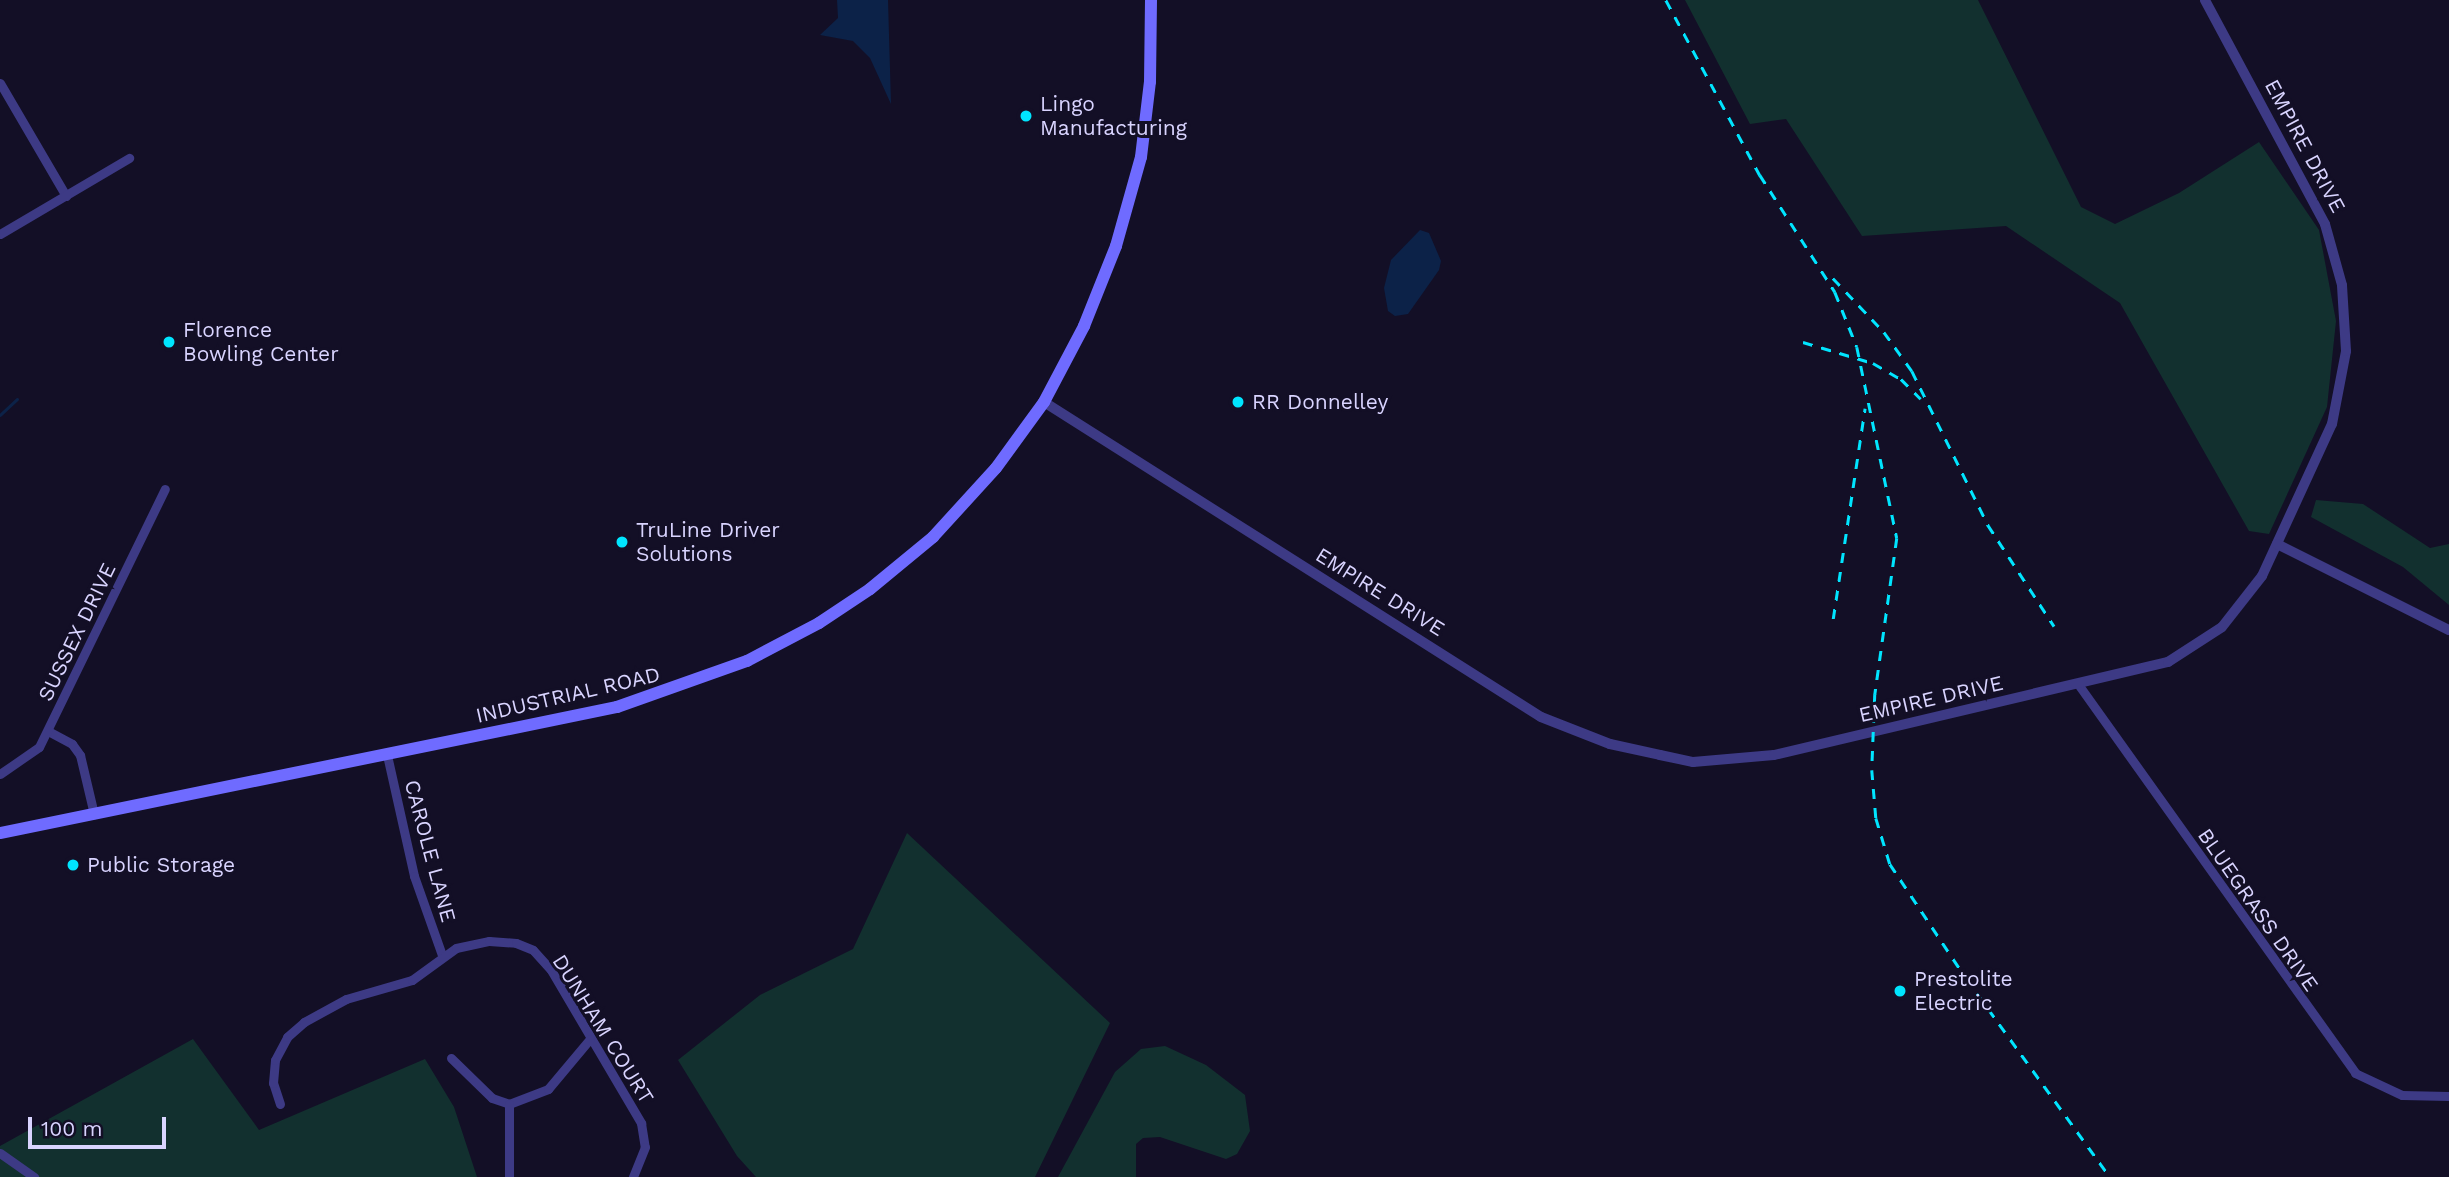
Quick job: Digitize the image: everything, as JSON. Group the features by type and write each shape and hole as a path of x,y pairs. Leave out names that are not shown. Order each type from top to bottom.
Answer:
{"main road":[{"name":"INDUSTRIAL ROAD","path":"0,833 617,707 699,681 772,649 870,589 933,537 996,468 1044,402 1098,294 1133,193 1150,82 1151,0"}],"street":[{"name":"EMPIRE DRIVE","path":"1044,402 1521,704 1569,730 1609,744 1693,762 1774,755 2168,662 2203,643 2251,594 2277,544 2336,411 2346,341 2342,285 2318,206 2206,0"},
{"path":"0,83 66,196"},
{"path":"0,234 129,158"},
{"name":"SUSSEX DRIVE","path":"0,774 33,753 48,731 165,489"},
{"path":"2277,544 2449,630"},
{"name":"BLUEGRASS DRIVE","path":"2078,684 2355,1073 2402,1095 2449,1096"},
{"path":"48,731 72,744 80,755 94,814"},
{"name":"CAROLE LANE","path":"387,755 414,876 442,956"},
{"name":"DUNHAM COURT","path":"442,956 489,941 533,950 551,970 640,1123 645,1147 633,1177"},
{"path":"280,1104 274,1070 287,1037 337,1002 412,980 442,956"},
{"path":"451,1058 492,1098 509,1104 548,1089 590,1039"},
{"path":"509,1104 509,1177"},
{"path":"0,1153 34,1177"}],"green space":[{"path":"1685,0 1978,0 2081,207 2115,224 2179,193 2259,142 2319,230 2336,321 2327,407 2269,534 2249,531 2120,303 2006,226 1862,236 1786,119 1750,124"},
{"path":"2316,500 2363,504 2430,548 2449,544 2449,605 2403,567 2311,517"},
{"path":"907,833 1110,1023 1035,1177 756,1177 737,1156 678,1060 760,995 853,949"},
{"path":"193,1039 259,1130 425,1059 454,1107 477,1177 0,1177 0,1146"},
{"path":"1165,1046 1206,1065 1245,1095 1250,1131 1237,1154 1226,1159 1160,1137 1143,1138 1136,1144 1136,1177 1058,1177 1115,1072 1141,1049"}],"water":[{"path":"837,0 888,0 891,104 870,58 853,41 820,35 838,18"},
{"path":"1420,230 1429,233 1441,261 1439,270 1408,314 1395,316 1388,311 1384,288 1391,260"}],"waterway":[{"path":"0,415 17,399"}],"railway":[{"path":"1666,0 1760,175 1835,292 1857,347 1897,538 1875,694 1872,770 1876,818 1890,864 1966,978 2110,1177"},
{"path":"1833,278 1884,332 1912,371 1988,525 2054,626"},
{"path":"1803,342 1873,363 1901,379 1921,399"},
{"path":"1833,619 1865,408"}],"place":[{"name":"Lingo Manufacturing","path":"1026,116"},
{"name":"Florence Bowling Center","path":"169,342"},
{"name":"RR Donnelley","path":"1238,402"},
{"name":"TruLine Driver Solutions","path":"622,542"},
{"name":"Public Storage","path":"73,865"},
{"name":"Prestolite Electric","path":"1900,991"}]}
